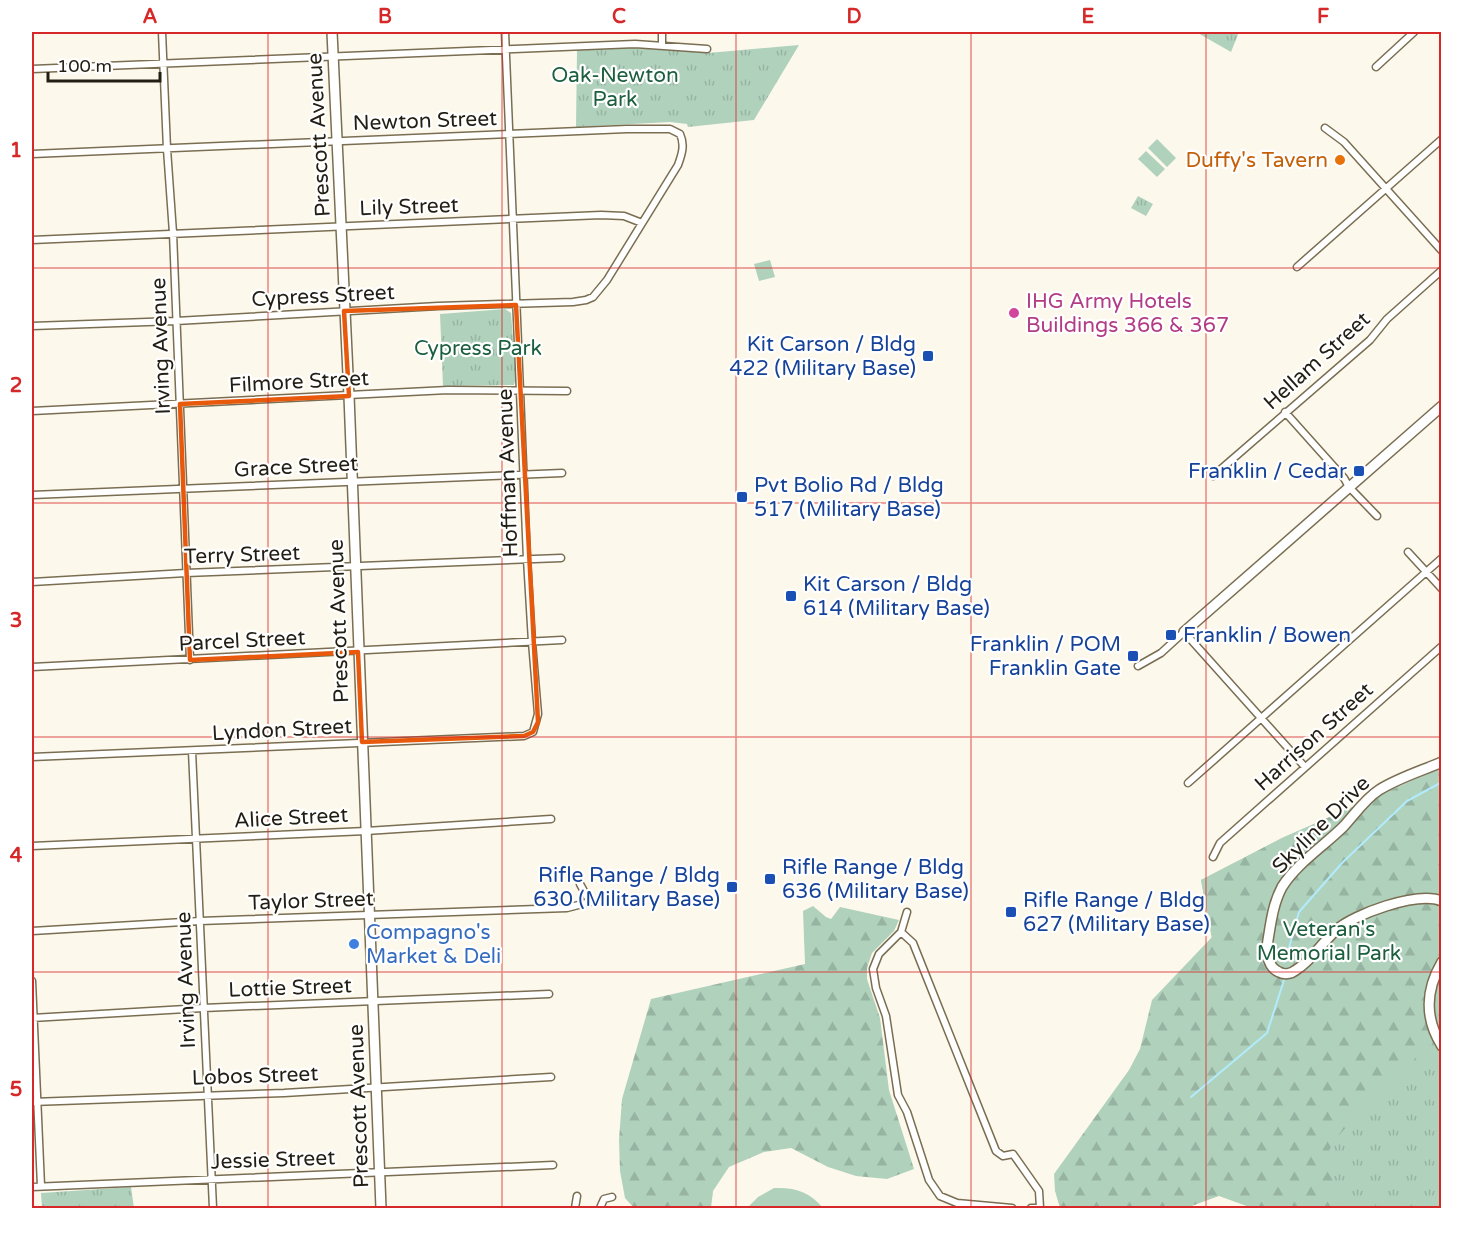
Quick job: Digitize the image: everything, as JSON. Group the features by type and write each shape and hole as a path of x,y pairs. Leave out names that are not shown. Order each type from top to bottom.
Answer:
{"street":[{"name":"Irving Avenue","path":"162,32 173,233 190,660"},
{"name":"Prescott Avenue","path":"332,32 349,396 381,1209"},
{"name":"Hoffman Avenue","path":"505,32 527,559 538,714 533,732"},
{"path":"662,32 662,46"},
{"path":"1376,66 1414,32"},
{"path":"32,69 635,44 707,49"},
{"path":"1325,128 1344,142 1442,251"},
{"name":"Newton Street","path":"32,154 627,129 676,131"},
{"name":"Cypress Street","path":"32,326 586,300 597,293 607,280 678,165 682,153 682,139 676,131"},
{"path":"1297,267 1442,139"},
{"name":"Lily Street","path":"32,240 512,219 624,216 642,223"},
{"name":"Hellam Street","path":"1213,476 1370,340 1387,319 1442,270"},
{"name":"Filmore Street","path":"32,411 448,390 567,391"},
{"path":"1138,666 1161,653 1442,406"},
{"path":"1285,412 1377,516"},
{"name":"Grace Street","path":"32,495 562,473"},
{"path":"1408,552 1442,589"},
{"name":"Terry Street","path":"32,582 186,573 561,558"},
{"path":"1188,783 1442,558"},
{"path":"1184,632 1305,767"},
{"name":"Parcel Street","path":"32,667 562,640"},
{"name":"Harrison Street","path":"1213,857 1220,843 1442,646"},
{"name":"Lyndon Street","path":"32,757 524,736 533,732"},
{"name":"Irving Avenue","path":"192,751 213,1209"},
{"name":"Skyline Drive","path":"1442,762 1376,792 1291,877 1282,888 1275,905 1267,946 1268,958 1272,968 1282,974 1291,973 1301,967 1336,930 1354,917 1417,899 1431,898 1442,901"},
{"name":"Alice Street","path":"32,846 366,831 551,819"},
{"name":"Taylor Street","path":"32,931 200,921 567,908 590,902 580,884"},
{"path":"907,912 901,932 879,954 873,976 886,1016 898,1095 908,1112 929,1180 940,1196 951,1202 1012,1209"},
{"path":"901,932 910,938 917,952 996,1151 1003,1156 1013,1154 1040,1191 1040,1208 1031,1209"},
{"path":"1442,962 1431,984 1429,1005 1436,1035 1442,1046"},
{"path":"32,981 40,1186"},
{"name":"Lottie Street","path":"33,1018 204,1008 549,994"},
{"name":"Lobos Street","path":"35,1102 284,1093 551,1077"},
{"name":"Jessie Street","path":"32,1187 553,1165"},
{"path":"575,1209 577,1196"},
{"path":"600,1209 604,1199 612,1197"}],"highlighted area":[{"path":"516,305 538,722 533,732 524,736 362,742 358,652 190,660 180,404 349,396 344,311"}],"green space":[{"path":"1196,32 1239,32 1231,52"},
{"name":"Oak-Newton Park","path":"799,45 754,120 688,127 687,124 670,122 576,127 577,50 634,48 708,53"},
{"path":"1157,139 1176,158 1167,167 1148,148"},
{"path":"1146,151 1165,169 1157,177 1138,159"},
{"path":"1138,196 1153,204 1146,216 1131,208"},
{"path":"770,260 775,277 759,281 754,264"},
{"name":"Cypress Park","path":"505,309 511,313 516,378 514,385 443,386 440,314"},
{"path":"459,332 463,359 451,360 447,334"},
{"name":"Veteran's Memorial Park","path":"1441,768 1441,1208 1262,1208 1201,880 1282,838"},
{"name":"Veteran's Memorial Park","path":"1441,768 1441,1034 1360,1112 1333,1144 1328,1159 1344,1208 1252,1208 1219,1196 1186,1208 1118,1206 1060,1208 1055,1191 1054,1174 1129,1070 1140,1049 1152,1000 1212,937 1201,880 1282,838"},
{"path":"813,906 831,919 840,907 899,920 894,931 872,953 867,968 867,979 880,1018 889,1090 914,1169 887,1179 856,1176 828,1167 791,1148 764,1152 729,1167 713,1191 711,1208 634,1208 625,1198 620,1171 619,1140 622,1099 651,999 805,964 803,911"},
{"path":"131,1187 134,1208 42,1208 41,1193"},
{"path":"774,1188 789,1188 807,1194 823,1208 747,1208 758,1197"}],"waterway":[{"path":"1285,962 1299,912 1342,863 1407,801 1442,782"},
{"path":"1191,1097 1267,1033 1284,980"}],"place":[{"name":"Duffy's Tavern","path":"1340,160"},
{"name":"IHG Army Hotels Buildings 366 & 367","path":"1014,313"},
{"name":"Kit Carson / Bldg 422 (Military Base)","path":"928,356"},
{"name":"Franklin / Cedar","path":"1359,471"},
{"name":"Pvt Bolio Rd / Bldg 517 (Military Base)","path":"742,497"},
{"name":"Kit Carson / Bldg 614 (Military Base)","path":"791,596"},
{"name":"Franklin / Bowen","path":"1171,635"},
{"name":"Franklin / POM Franklin Gate","path":"1133,656"},
{"name":"Rifle Range / Bldg 636 (Military Base)","path":"770,879"},
{"name":"Rifle Range / Bldg 630 (Military Base)","path":"732,887"},
{"name":"Rifle Range / Bldg 627 (Military Base)","path":"1011,912"},
{"name":"Compagno's Market & Deli","path":"354,944"}]}
